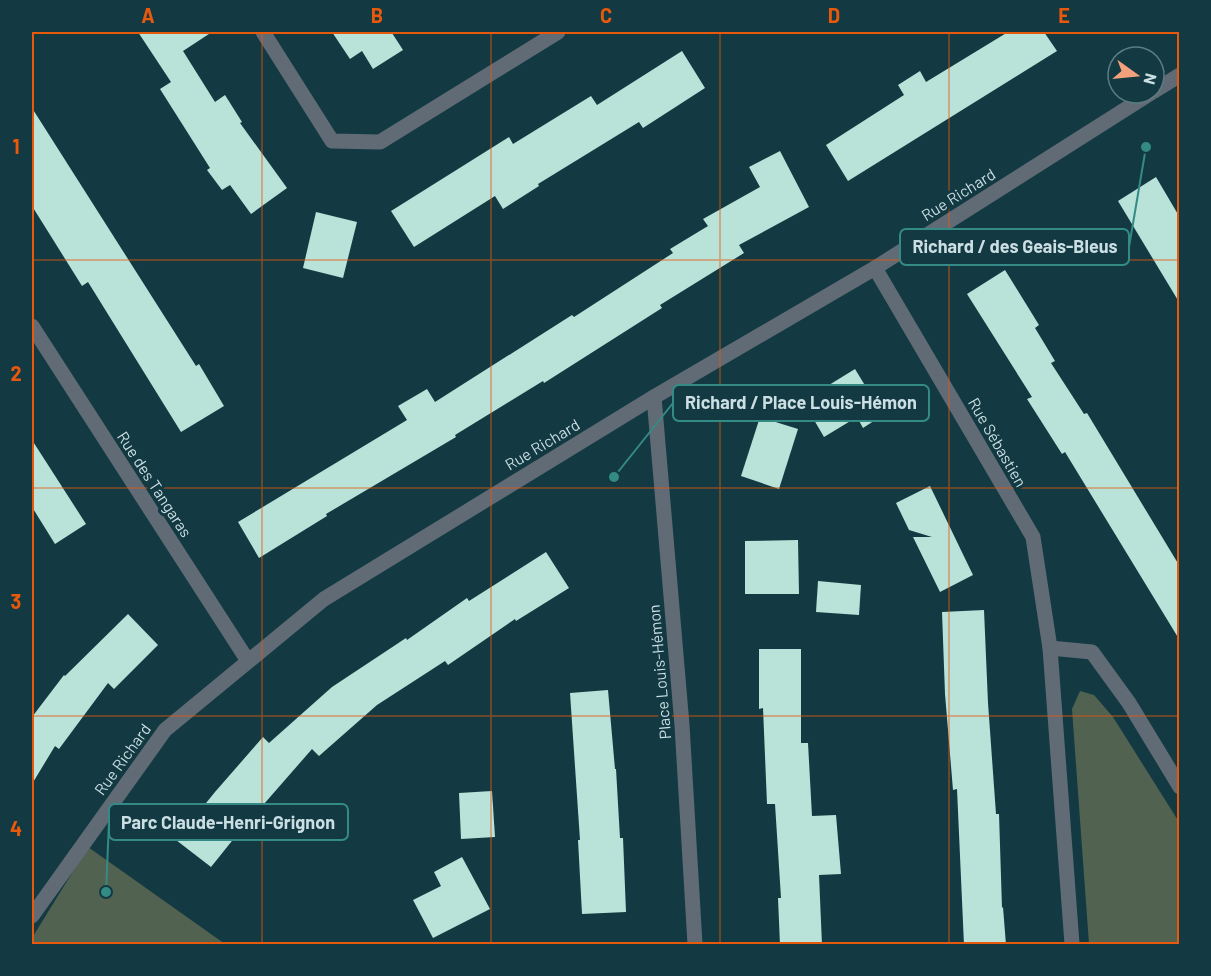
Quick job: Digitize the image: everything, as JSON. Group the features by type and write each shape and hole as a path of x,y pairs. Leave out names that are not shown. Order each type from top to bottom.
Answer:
{"street":[{"path":"263,32 333,141 380,142 558,32"},
{"name":"Rue Richard","path":"32,916 165,730 324,599 654,397 875,268 1132,105"},
{"name":"Rue Sébastien","path":"875,268 1033,537 1050,648 1072,945"},
{"name":"Rue des Tangaras","path":"32,326 248,661"},
{"name":"Place Louis-Hémon","path":"654,397 682,725 695,945"},
{"path":"1050,648 1092,652 1129,703 1179,787"}],"green space":[{"path":"1080,691 1094,695 1113,717 1179,822 1179,944 1089,944 1072,709"},
{"path":"88,847 225,944 32,944 32,938"}],"building":[{"path":"138,32 212,32 183,51 215,102 225,95 242,122 240,123 287,188 251,214 230,185 222,190 207,170 210,168 160,89 171,82"},
{"path":"332,32 395,32 392,33 403,50 373,69 362,51 350,59"},
{"path":"1008,32 1044,32 1057,51 848,181 826,145 904,95 898,85 920,71 926,82"},
{"path":"682,51 705,88 643,128 639,122 538,184 539,186 503,209 495,196 414,247 391,211 509,137 513,144 591,96 597,105"},
{"path":"32,108 196,366 199,364 224,406 181,432 88,282 82,286 32,206"},
{"path":"780,151 809,207 739,245 744,253 660,305 662,308 544,383 543,381 455,435 456,437 326,514 327,516 259,558 238,522 407,420 398,406 427,389 435,402 673,253 670,249 708,226 703,219 760,187 749,167"},
{"path":"1156,177 1179,216 1179,302 1118,201"},
{"path":"316,212 357,222 343,278 303,268"},
{"path":"1005,270 1039,325 1035,328 1055,361 1051,363 1084,414 1087,413 1179,565 1179,639 1065,452 1062,454 1027,399 1032,397 967,294"},
{"path":"855,369 883,415 863,428 857,417 824,437 803,401"},
{"path":"760,417 798,429 779,489 741,476"},
{"path":"32,440 86,524 55,544 32,507"},
{"path":"930,486 973,575 940,592 913,537 932,537 909,530 896,503"},
{"path":"798,540 799,594 745,594 745,541"},
{"path":"546,552 569,588 516,621 515,619 448,665 445,661 377,705 319,756 312,749 256,811 211,867 176,840 263,737 269,743 332,687 406,638 407,640 467,598 469,601"},
{"path":"818,581 861,585 859,615 816,612"},
{"path":"984,610 988,703 996,814 999,814 1002,908 1006,945 964,945 957,789 953,790 945,694 942,612"},
{"path":"128,614 158,645 114,689 108,683 59,749 55,746 32,784 32,717 64,675"},
{"path":"759,649 801,649 801,743 808,743 812,816 836,815 841,874 819,875 822,945 780,945 778,898 781,898 775,804 767,804 763,708 759,709"},
{"path":"608,690 620,838 623,838 626,912 582,914 578,840 580,840 570,693"},
{"path":"492,791 495,837 461,839 459,793"},
{"path":"462,857 490,909 433,938 413,900 441,886 434,872"}],"place":[{"name":"Richard / des Geais-Bleus","path":"1146,147"},
{"name":"Richard / Place Louis-Hémon","path":"614,477"},
{"name":"Parc Claude-Henri-Grignon","path":"106,892"}]}
